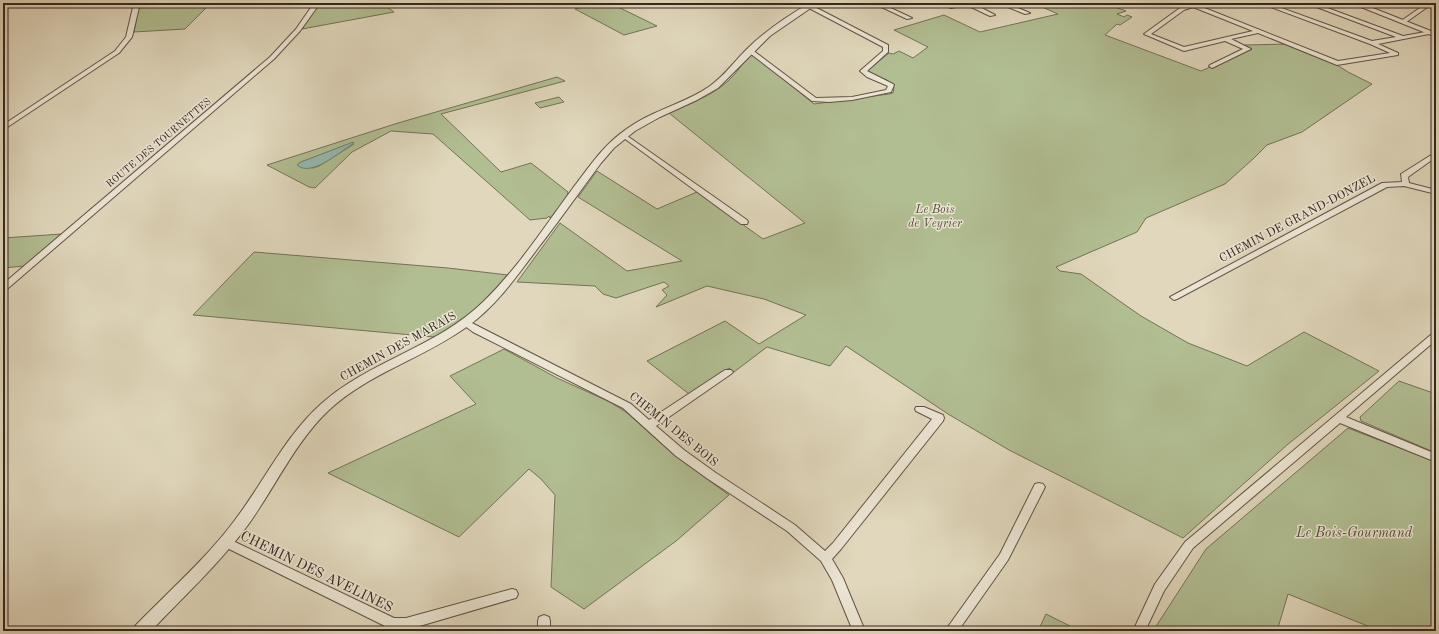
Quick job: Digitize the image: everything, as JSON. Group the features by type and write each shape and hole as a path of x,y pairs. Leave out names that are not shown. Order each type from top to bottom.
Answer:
{"street":[{"path":"3,128 117,52 129,38 137,3"},
{"name":"ROUTE DES TOURNETTES","path":"3,288 263,66 298,30 317,3"},
{"path":"876,3 909,18"},
{"path":"943,3 953,7"},
{"path":"978,3 974,4 973,6 992,15"},
{"path":"1001,3 1027,13"},
{"path":"1200,3 1182,9 1146,34 1184,49 1260,31"},
{"path":"1193,5 1337,63 1396,54 1372,43 1263,3"},
{"path":"1309,3 1403,38"},
{"path":"1354,3 1433,34"},
{"path":"1403,22 1430,3"},
{"path":"749,50 811,99 821,101 889,91 891,85 866,74 863,71 890,50 884,44 812,5"},
{"name":"CHEMIN DES MARAIS","path":"141,631 225,544 252,510 300,435 325,407 358,382 447,335 466,323 487,305 506,285 609,147 623,135 648,120 713,88 728,76 749,50 776,27 812,5"},
{"path":"1372,43 1433,34"},
{"path":"1212,66 1248,49 1226,39"},
{"path":"623,135 744,222"},
{"path":"1406,184 1404,176 1436,154"},
{"name":"CHEMIN DE GRAND-DONZEL","path":"1174,297 1385,185 1392,183 1406,184 1436,192"},
{"name":"CHEMIN DES BOIS","path":"466,323 476,330 627,406 680,453 791,528 825,558 837,578 859,631"},
{"path":"1139,631 1159,588 1189,545 1436,335"},
{"path":"649,425 728,372"},
{"path":"825,558 837,546 939,418 920,409"},
{"path":"1338,418 1436,458"},
{"path":"951,631 1004,557 1039,487"},
{"name":"CHEMIN DES AVELINES","path":"225,544 231,545 393,624 406,624 512,594"}],"green space":[{"path":"211,3 185,29 134,32 139,7"},
{"path":"319,3 381,3 394,12 302,29"},
{"path":"601,3 610,3 657,26 624,35 575,9"},
{"name":"Le Bois de Veyrier","path":"1033,3 1104,3 1126,11 1117,14 1124,17 1127,15 1132,17 1120,25 1117,24 1105,35 1201,71 1252,49 1244,45 1289,44 1334,63 1372,84 1302,132 1267,145 1225,184 1146,218 1137,232 1056,267 1060,271 1081,274 1141,316 1188,343 1247,366 1304,332 1379,371 1287,445 1183,538 1009,450 948,414 846,346 830,366 767,347 734,372 729,368 689,394 647,361 725,321 759,344 806,315 764,299 707,286 656,307 667,295 662,290 669,286 664,282 616,298 603,294 595,286 517,282 560,223 627,271 682,261 578,197 597,171 657,209 697,192 763,239 805,223 669,113 700,99 722,86 734,75 750,54 756,57 814,104 889,94 893,93 894,87 887,80 867,71 889,53 893,54 899,51 913,58 928,47 894,30 944,15 980,32 1058,14"},
{"path":"557,77 565,81 441,114 501,172 531,163 568,192 567,197 550,218 549,216 547,218 530,220 433,134 391,131 352,152 315,188 309,187 267,165 398,123","holes":["353,143 354,144 319,166 313,168 297,165 301,162"]},
{"path":"559,97 564,102 540,108 535,103"},
{"path":"62,234 25,266 3,268 3,238"},
{"path":"254,252 448,268 508,275 492,294 466,318 434,337 193,315"},
{"path":"504,349 557,378 610,402 626,412 674,455 729,495 676,541 584,609 551,587 555,495 541,479 529,469 459,537 328,473 476,404 450,376"},
{"path":"1399,381 1436,394 1436,453 1361,421 1360,417"},
{"name":"Le Bois-Gourmand","path":"1348,428 1436,462 1436,631 1380,631 1288,594 1277,631 1153,631 1206,549"},
{"path":"1046,614 1080,631 1038,631"}],"water":[{"path":"353,142 354,143 334,157 318,166 303,168 297,165 301,162"}]}
